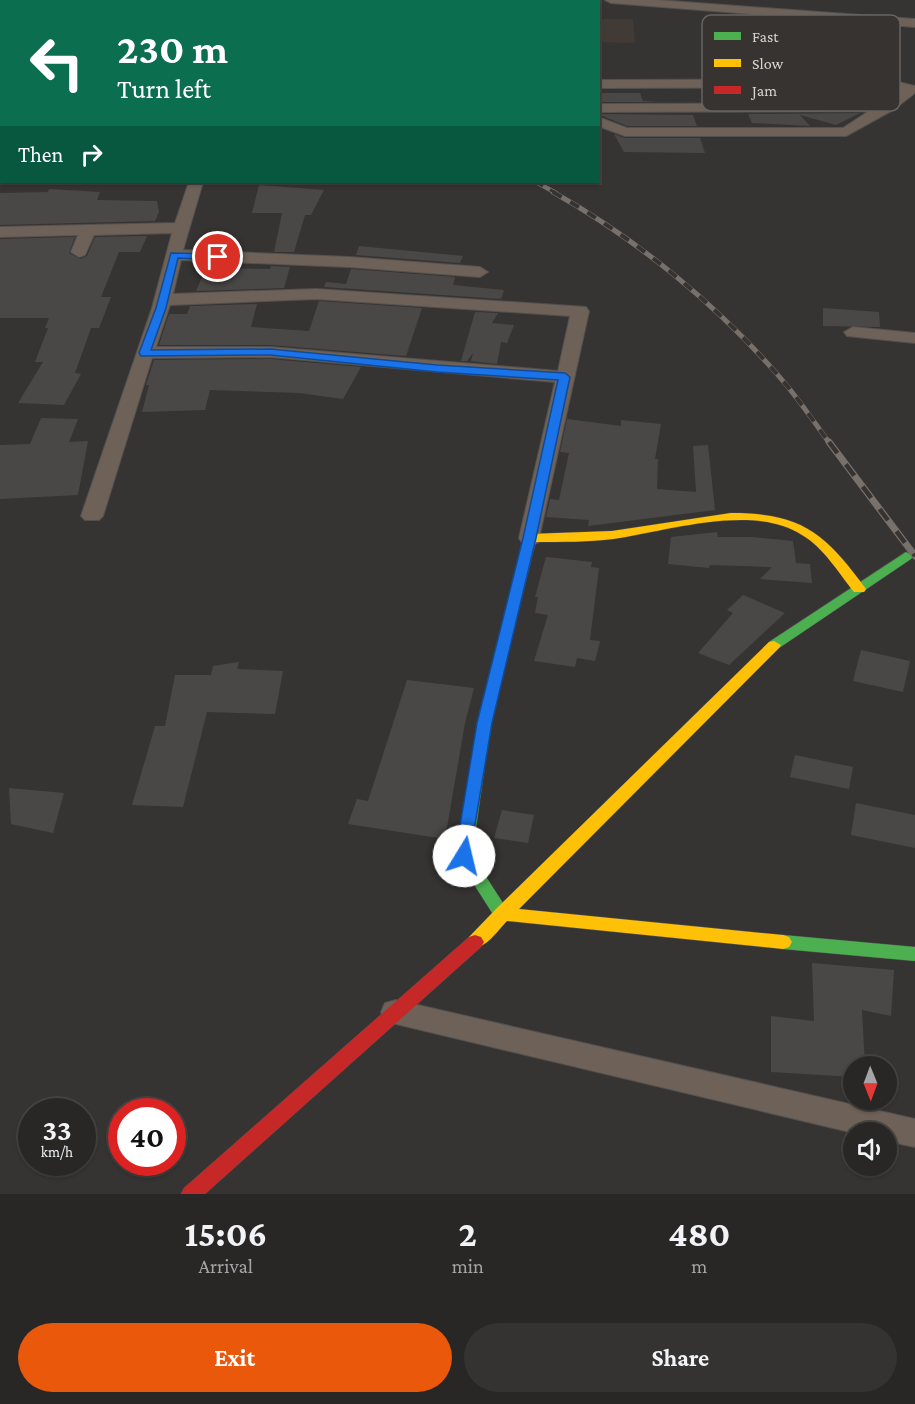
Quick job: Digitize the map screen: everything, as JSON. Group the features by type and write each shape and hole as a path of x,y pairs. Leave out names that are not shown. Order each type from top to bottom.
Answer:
{"street":[{"path":"611,0 765,5 848,15"},
{"path":"900,21 915,23"},
{"path":"600,84 702,84"},
{"path":"900,86 912,89 911,95"},
{"path":"600,108 702,108"},
{"path":"722,111 733,132"},
{"path":"600,122 625,132 846,132 881,111"},
{"path":"92,516 163,300 181,228 196,183"},
{"path":"0,232 181,228"},
{"path":"79,252 88,231"},
{"path":"174,255 349,262 480,272"},
{"path":"163,300 316,294 580,311 530,538 484,723 464,856 502,915"},
{"path":"853,332 915,338"},
{"path":"145,353 270,352 437,368 565,377"},
{"path":"530,538 595,537 654,527 771,518 798,527 818,543 859,589"},
{"path":"192,1194 502,915 768,649 906,556"},
{"path":"502,915 915,954"},
{"path":"396,1012 915,1133"}],"shaded area":[{"path":"600,19 633,19 635,43 600,42"}],"building":[{"path":"600,93 640,93 643,101 659,102 600,102"},
{"path":"860,113 836,125 800,115 810,126 752,123 748,114"},
{"path":"600,114 693,115 697,126 627,126"},
{"path":"614,134 625,138 700,138 705,153 624,152"},
{"path":"259,185 324,190 311,215 305,215 294,252 274,252 282,213 252,213"},
{"path":"49,189 100,192 97,200 157,201 159,212 155,221 0,225 0,193 48,192"},
{"path":"147,236 140,252 119,252 101,297 111,297 99,328 91,328 75,373 81,374 64,405 18,403 43,362 35,362 48,328 45,328 49,318 0,318 0,239 75,237 69,253 80,259 87,256 95,237"},
{"path":"359,246 463,256 460,263 356,255"},
{"path":"271,266 290,267 284,288 196,291 206,268 270,269"},
{"path":"351,269 455,277 453,285 504,290 501,299 324,287 326,282 346,284"},
{"path":"319,301 422,308 406,356 270,345 159,345 169,314 187,314 190,306 257,304 251,327 309,331"},
{"path":"823,308 879,312 880,327 823,326"},
{"path":"475,312 498,313 492,323 514,325 507,343 501,342 497,364 471,361 473,353 467,361 461,361"},
{"path":"270,359 361,367 343,399 299,393 210,390 205,410 142,412 149,385 146,385 154,360"},
{"path":"41,418 78,419 69,442 88,441 78,495 0,499 0,445 30,444"},
{"path":"567,419 621,426 621,420 661,424 655,459 658,459 657,489 696,492 693,446 708,445 715,510 588,526 589,520 546,517 550,499 559,500 569,453 560,452"},
{"path":"717,532 718,537 752,537 793,541 796,563 810,564 812,583 760,579 772,567 710,565 709,568 668,564 671,537"},
{"path":"546,557 592,562 591,567 599,568 590,640 600,641 595,661 577,658 575,667 534,661 548,615 535,613 538,597 535,597"},
{"path":"743,595 785,613 729,665 698,653 733,613 727,610"},
{"path":"861,650 910,661 903,692 853,681"},
{"path":"239,662 237,669 283,671 275,714 207,712 183,807 132,805 155,726 165,726 175,675 211,675 213,666"},
{"path":"407,680 474,688 465,723 445,839 348,824 357,799 368,801"},
{"path":"795,755 853,767 849,789 790,777"},
{"path":"9,788 64,793 53,833 11,824"},
{"path":"856,803 915,815 915,848 851,835"},
{"path":"502,810 534,815 528,843 494,838"},
{"path":"812,963 894,970 891,1016 862,1010 864,1056 843,1056 843,1076 771,1072 771,1016 814,1021"}],"railway":[{"path":"538,183 556,193"},
{"path":"553,192 616,231 705,301 783,381 830,444"},
{"path":"829,442 915,556"}],"traffic: fast":[{"path":"502,914 464,856 484,723 528,548"},
{"path":"774,645 906,556"},
{"path":"783,942 915,954"}],"traffic: slow":[{"path":"528,548 530,538 602,536 706,519 755,517 778,520 807,532 824,546 859,589"},
{"path":"475,942 774,645"},
{"path":"502,914 783,942"}],"traffic: jam":[{"path":"191,1194 475,942"}],"route":[{"path":"218,257 174,255 161,308 145,353 270,352 437,368 565,377 530,538 484,723 464,856"}]}
